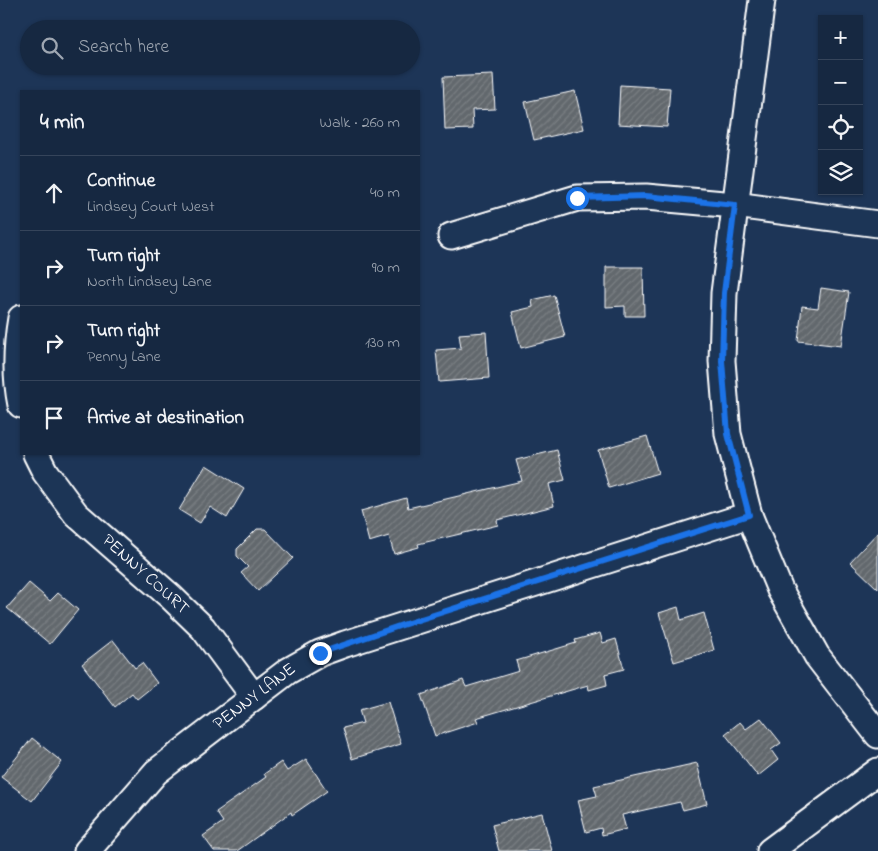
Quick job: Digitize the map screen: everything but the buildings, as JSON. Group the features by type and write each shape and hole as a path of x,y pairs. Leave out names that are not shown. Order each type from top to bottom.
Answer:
{"street":[{"path":"762,0 724,293 722,361 728,434 749,515 780,590 817,656 878,735"},
{"path":"451,236 577,198 646,196 735,205 878,224"},
{"path":"20,324 16,346 20,400"},
{"name":"PENNY COURT","path":"36,455 45,472 76,514 171,597 203,628 254,697"},
{"name":"PENNY LANE","path":"87,851 156,772 303,661 345,644 749,515"},
{"path":"770,851 878,771"}],"route":[{"path":"320,653 402,625 749,515 728,434 722,361 724,293 735,205 646,196 577,198"}]}
